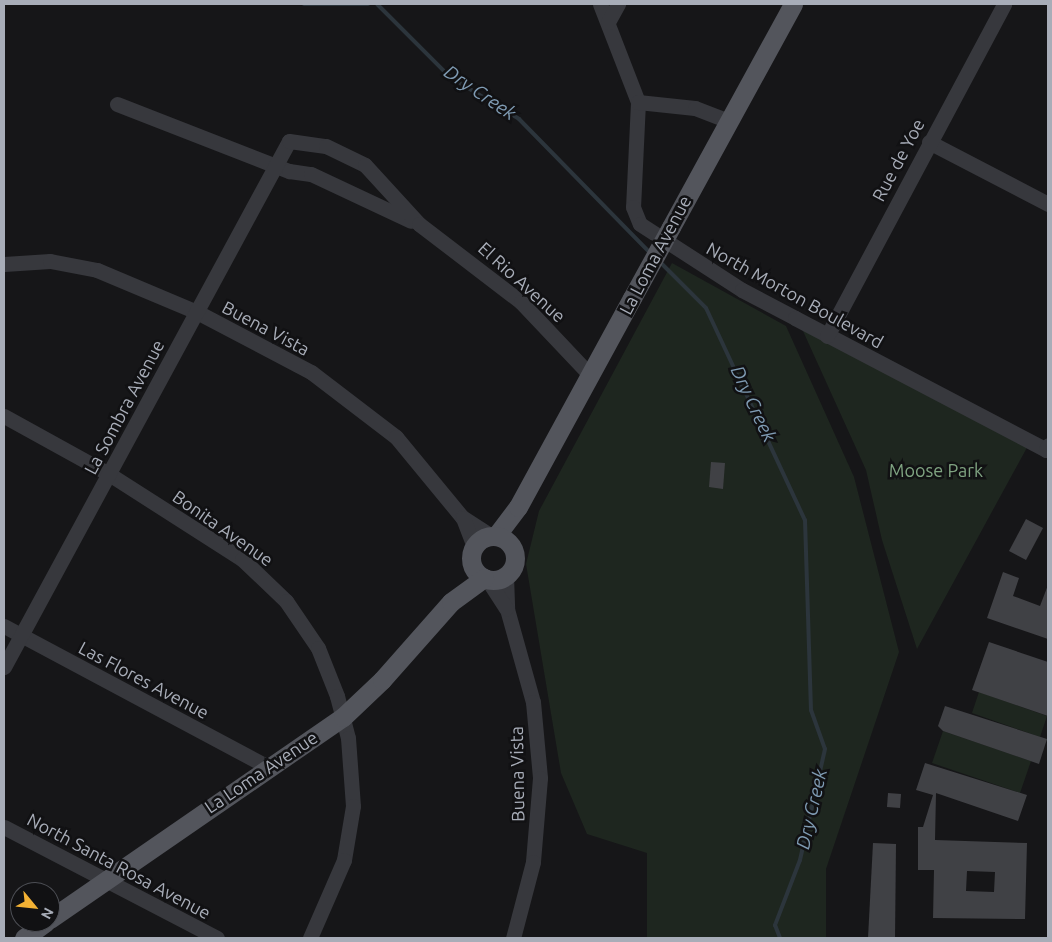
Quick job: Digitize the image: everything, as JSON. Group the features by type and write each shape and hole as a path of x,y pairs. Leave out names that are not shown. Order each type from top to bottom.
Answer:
{"main road":[{"name":"La Loma Avenue","path":"494,536 518,507 591,376 727,120 793,4"},
{"name":"La Loma Avenue","path":"512,548 518,507"},
{"path":"494,536 512,548 514,563 506,575 485,578 475,571 472,552 494,536"},
{"name":"La Loma Avenue","path":"451,602 472,552"},
{"name":"La Loma Avenue","path":"60,913 266,766 343,717 382,680 451,602 485,578"}],"street":[{"name":"North Morton Boulevard","path":"600,4 638,102 633,207 640,224 742,290 827,336 1047,448"},
{"path":"608,22 618,4"},
{"name":"Rue de Yoe","path":"827,336 1004,4"},
{"path":"638,102 694,108 727,120"},
{"name":"El Rio Avenue","path":"117,104 276,166 346,188 419,224 521,302 591,376"},
{"name":"El Rio Avenue","path":"276,166 289,141 326,146 346,154 383,181 419,224"},
{"path":"929,142 1048,204"},
{"name":"La Sombra Avenue","path":"4,667 276,166"},
{"name":"Buena Vista","path":"4,264 32,260 74,264 196,312 311,372 396,437 462,517 494,536"},
{"name":"Bonita Avenue","path":"4,416 109,474 235,554 267,580 300,620 318,648 343,717 353,774 350,833 335,886 310,938"},
{"name":"Buena Vista","path":"462,517 472,552"},
{"name":"Buena Vista","path":"506,575 507,609 533,702 540,778 534,862 513,938"},
{"name":"Buena Vista","path":"485,578 507,609"},
{"name":"Las Flores Avenue","path":"4,626 266,766"},
{"name":"North Santa Rosa Avenue","path":"4,827 217,938"}],"green space":[{"path":"672,263 786,326 854,477 899,652 826,869 826,938 647,938 647,853 587,834 561,773 526,564 539,511"},
{"name":"Moose Park","path":"798,320 1030,442 917,649 882,540 866,470"},
{"path":"979,692 1047,716 1040,737 972,713"},
{"path":"943,731 1031,761 1020,793 932,763"}],"building":[{"path":"711,462 725,463 723,489 709,487"},
{"path":"1026,519 1043,528 1026,560 1009,551"},
{"path":"1003,572 1019,578 1013,596 1040,606 1048,585 1048,639 987,618"},
{"path":"989,642 1048,662 1048,716 972,690"},
{"path":"945,706 1047,739 1039,764 943,731 938,726"},
{"path":"925,763 1027,795 1018,821 936,793 935,840 1027,843 1025,919 933,918 934,870 918,870 918,827 923,827 933,795 916,790","holes":["967,871 995,872 994,892 966,891"]},
{"path":"888,793 901,794 900,808 887,807"},
{"path":"873,843 896,844 895,938 868,938"}],"waterway":[{"name":"Dry Creek","path":"304,4 368,4"},
{"name":"Dry Creek","path":"377,4 450,77 519,119 650,253"},
{"name":"Dry Creek","path":"659,261 706,308 805,520 811,710 825,749 800,860 775,925 780,938"}]}
